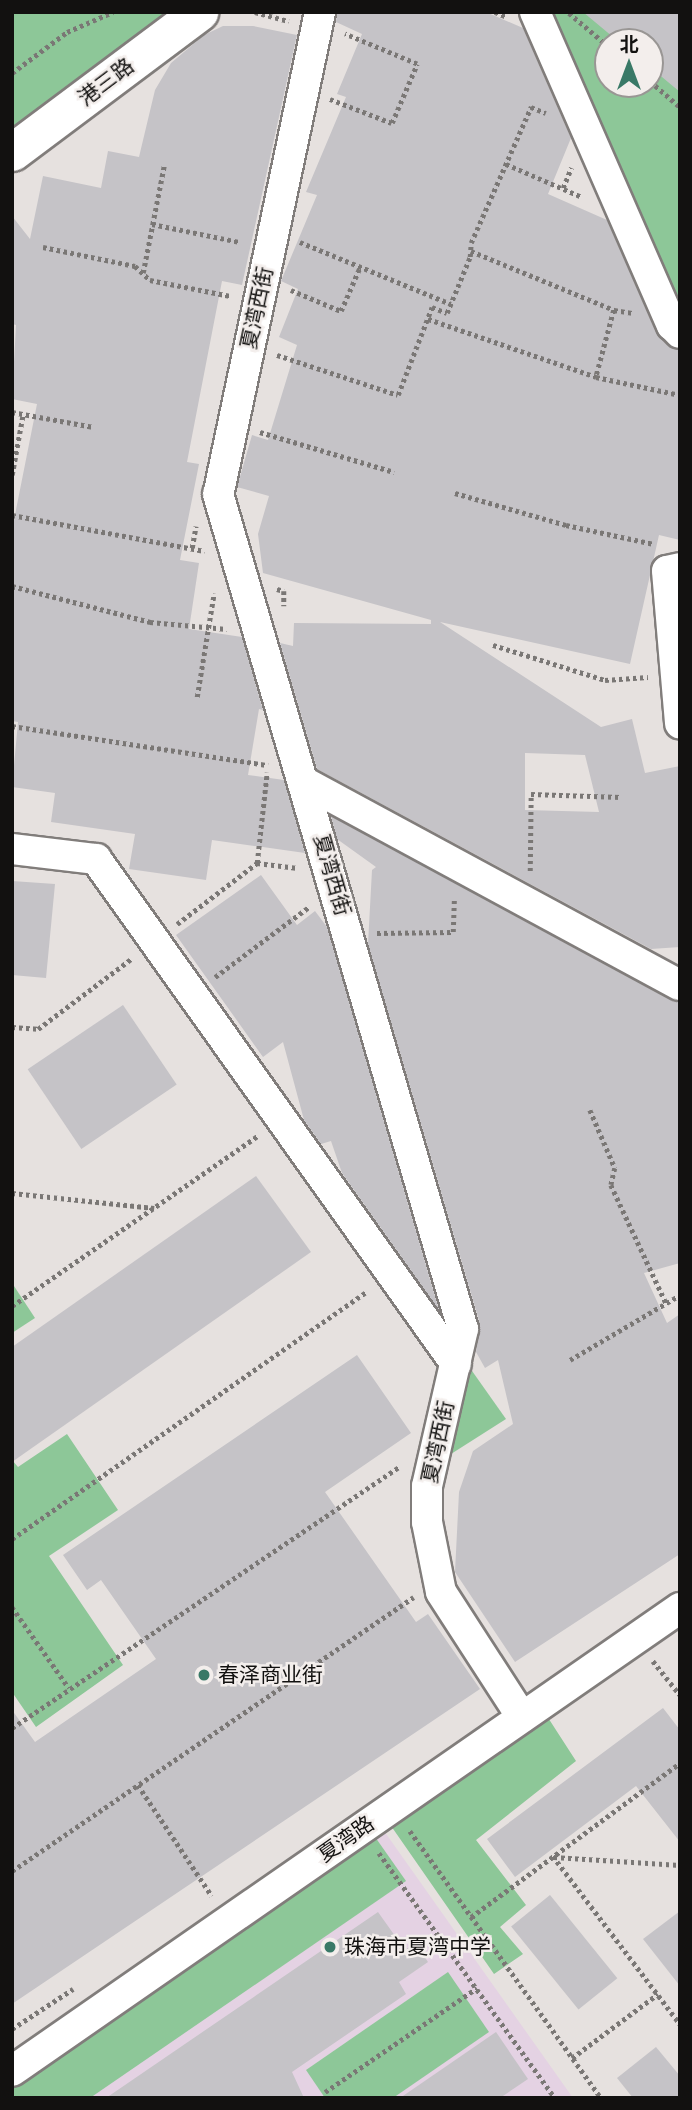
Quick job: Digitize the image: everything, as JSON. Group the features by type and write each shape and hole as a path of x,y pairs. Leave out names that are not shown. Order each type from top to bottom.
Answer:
{"main road":[{"name":"港三路","path":"12,152 199,12"}],"street":[{"path":"535,12 672,326 680,333"},
{"name":"夏湾西街","path":"318,19 278,243 259,302 218,494 229,555 258,627 463,1329 427,1486 427,1522 438,1580 441,1591 522,1717"},
{"path":"673,570 673,676 680,723"},
{"path":"302,776 529,904 680,985"},
{"path":"12,849 96,859 456,1364"},
{"name":"夏湾路","path":"12,2071 680,1608"}],"path":[{"path":"12,72 67,32 113,12"},
{"path":"255,12 318,19 417,64 392,123 304,88"},
{"path":"568,12 594,34"},
{"path":"664,93 680,107"},
{"path":"250,345 398,395 432,307 447,313 531,107 586,129 562,188"},
{"path":"506,164 624,215"},
{"path":"142,273 164,166"},
{"path":"152,223 278,243 360,267 451,304"},
{"path":"43,247 135,266 149,280 259,302 268,281 341,311 360,267"},
{"path":"471,251 614,310 596,377"},
{"path":"428,319 596,377 680,395"},
{"path":"12,412 94,427"},
{"path":"12,475 23,414"},
{"path":"233,424 394,472"},
{"path":"455,492 566,525 666,546 673,570"},
{"path":"12,515 229,555 208,630 197,697"},
{"path":"12,586 150,622 208,630 258,627"},
{"path":"493,645 605,680 673,676"},
{"path":"12,726 302,776"},
{"path":"529,904 531,794 621,797"},
{"path":"349,933 453,932 455,863"},
{"path":"192,994 335,888"},
{"path":"590,1110 615,1168 611,1185 666,1303"},
{"path":"12,1306 281,1120"},
{"path":"12,1193 154,1208"},
{"path":"12,1539 391,1274"},
{"path":"570,1360 680,1295"},
{"path":"12,1728 408,1461 435,1454"},
{"path":"12,1871 438,1580"},
{"path":"12,1607 69,1688"},
{"path":"651,1657 680,1695"},
{"path":"471,1917 680,1763"},
{"path":"138,1785 212,1896"},
{"path":"393,1807 601,2098"},
{"path":"375,1846 555,2098"},
{"path":"553,1856 680,1865"},
{"path":"553,1856 680,2024"},
{"path":"325,2092 477,1989"},
{"path":"572,2058 658,1994"}],"shaded area":[{"name":"珠海市夏湾中学","path":"377,1821 573,2098 12,2098"}],"green space":[{"path":"12,12 176,12 12,134"},
{"path":"539,12 680,12 680,329"},
{"path":"12,1283 35,1318 12,1333"},
{"path":"465,1361 506,1419 440,1461"},
{"path":"67,1434 118,1510 49,1556 123,1665 36,1727 12,1692 12,1460 18,1467"},
{"path":"545,1713 576,1761 476,1840 526,1905 500,1927 523,1954 494,1974 389,1823"},
{"path":"373,1834 406,1881 90,2098 12,2098 12,2082"},
{"path":"448,1972 489,2032 393,2098 325,2098 306,2070"}],"building":[{"path":"337,12 486,12 523,28 571,138 548,194 607,220 656,332 668,346 680,350 680,540 659,535 630,664 440,622 601,727 632,719 645,773 680,766 680,947 651,949 317,769 280,643 293,646 294,623 431,624 431,620 263,573 258,534 269,496 237,487 252,435 268,440 297,345 279,337 298,289 281,281 317,195 306,192 346,97 337,94 362,34 336,22","holes":["525,753 585,755 599,812 525,810"]},
{"path":"583,12 680,12 680,92 664,79 664,28 602,28"},
{"path":"223,26 253,26 297,35 242,285 222,281 187,462 199,464 180,560 199,563 189,629 242,637 263,710 259,709 248,775 284,780 305,853 212,840 206,880 129,869 135,834 51,822 55,793 12,787 18,722 12,721 12,530 37,404 12,399 16,325 12,324 12,216 30,239 43,176 101,188 108,151 139,157 155,90 171,63 204,35"},
{"path":"331,816 680,1002 680,1263 644,1273 667,1323 680,1314 680,1554 515,1662 455,1572 459,1492 473,1451 513,1424 498,1360 485,1368 476,1352 480,1324 368,944 372,870 376,867 337,839"},
{"path":"261,875 297,925 315,911 327,927 439,1310 342,1173 331,1141 321,1144 304,1120 283,1042 263,1057 176,935"},
{"path":"12,881 55,884 46,978 12,975"},
{"path":"123,1005 177,1085 81,1149 28,1069"},
{"path":"256,1176 311,1252 12,1462 12,1347"},
{"path":"357,1355 411,1433 325,1492 416,1622 428,1614 480,1689 12,2004 12,1710 35,1742 156,1659 101,1580 87,1590 63,1555"},
{"path":"663,1708 680,1730 680,1842 636,1786 515,1877 487,1839"},
{"path":"550,1895 617,1978 578,2010 511,1926"},
{"path":"680,1911 680,1986 643,1939"},
{"path":"378,1912 405,1950 415,1943 428,1962 399,1982 406,1994 292,2072 304,2098 106,2098"},
{"path":"496,2032 528,2079 500,2098 400,2098"},
{"path":"656,2047 680,2076 680,2098 633,2098 617,2078"}],"place":[{"name":"春泽商业街","path":"204,1675"},
{"name":"珠海市夏湾中学","path":"330,1947"}]}
